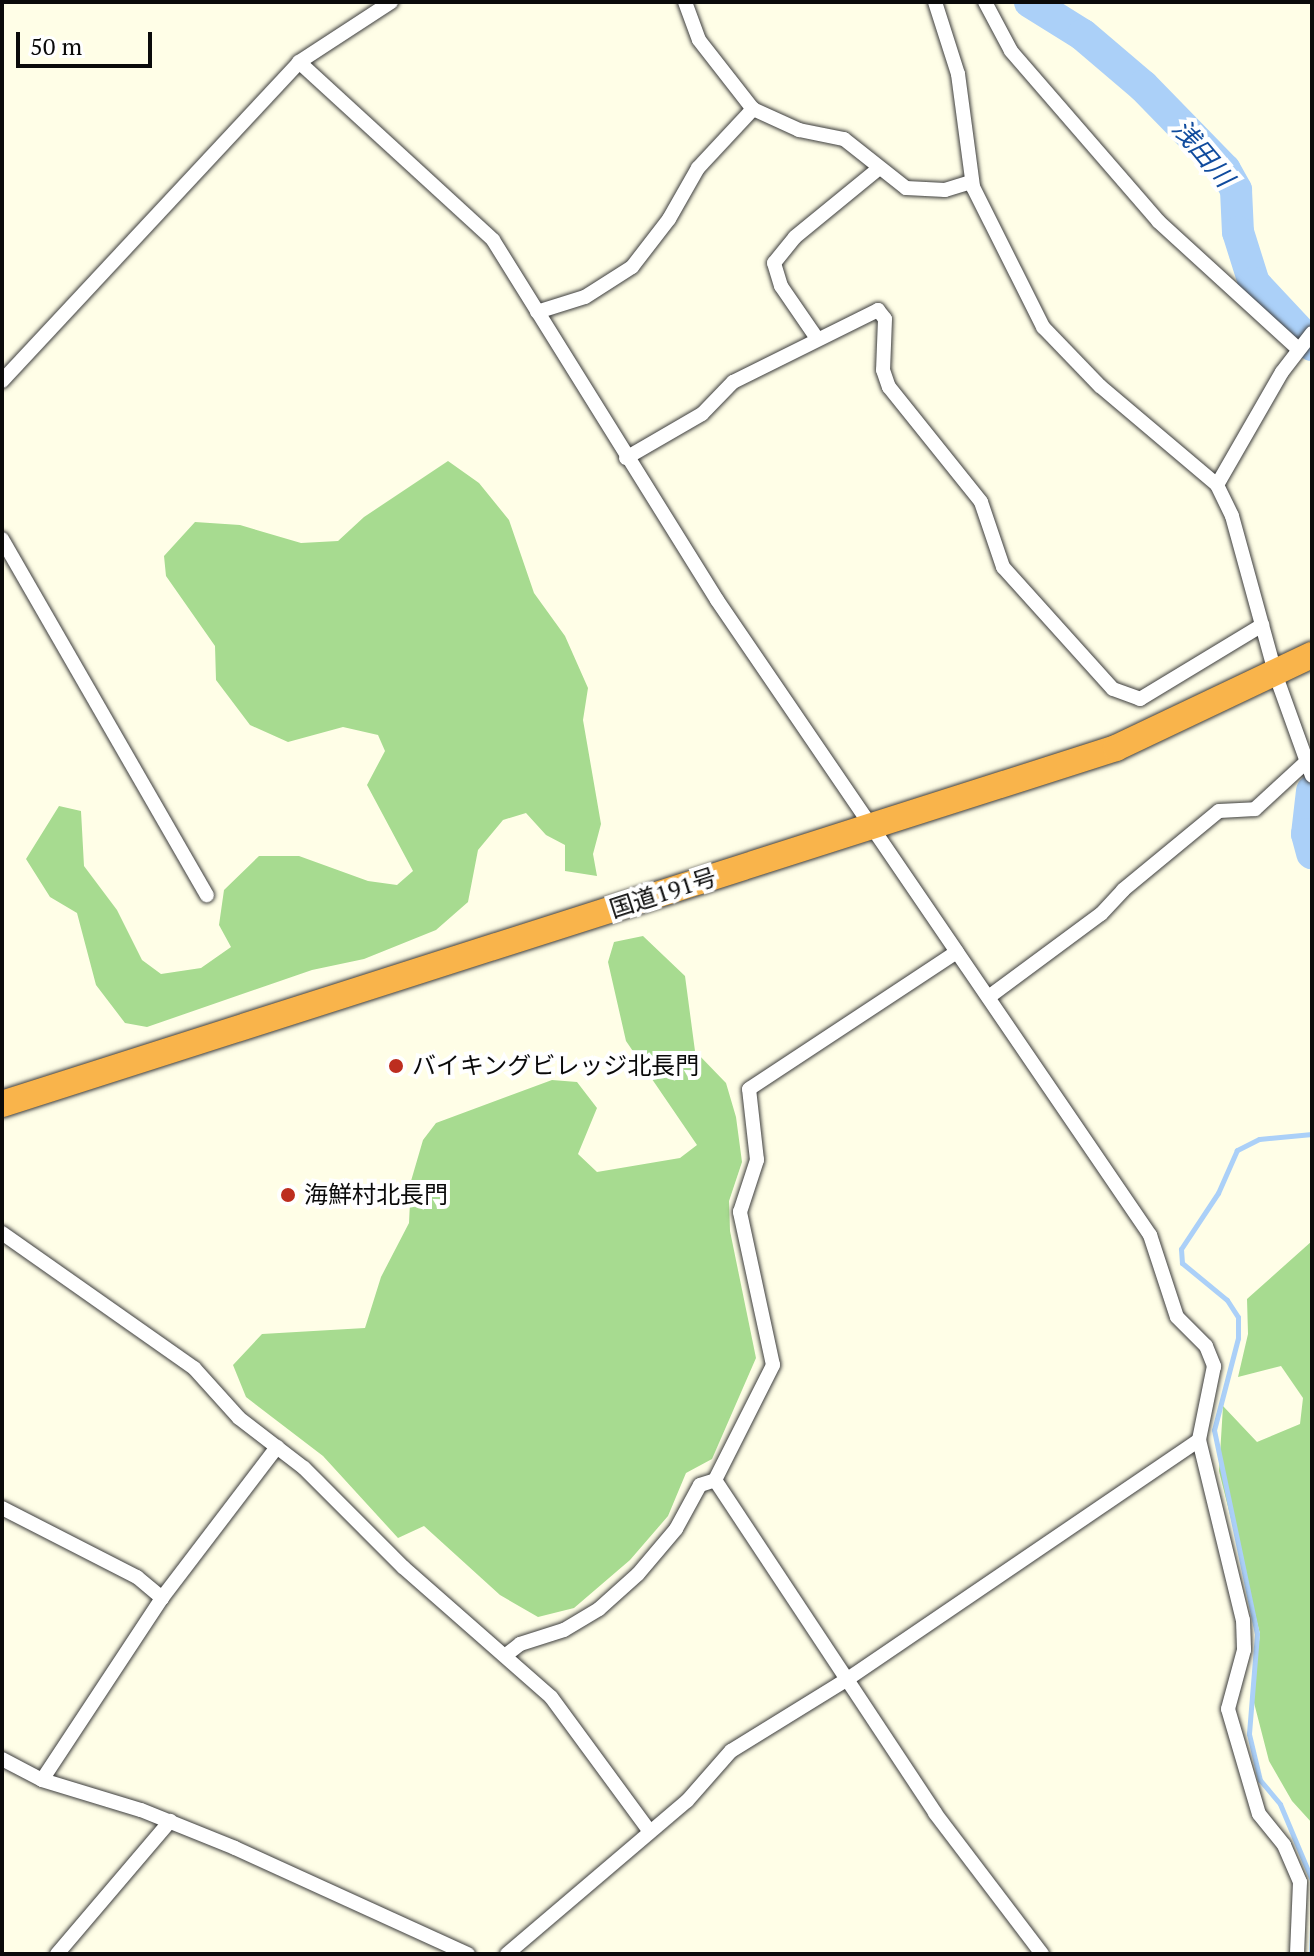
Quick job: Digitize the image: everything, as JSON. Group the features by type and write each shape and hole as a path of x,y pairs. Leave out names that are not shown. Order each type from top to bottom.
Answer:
{"highway":[{"name":"国道191号","path":"2,1104 874,829 1116,748 1276,676 1312,655"}],"street":[{"path":"2,381 299,62 391,2"},
{"path":"685,2 699,40 753,109 799,130 844,139 892,181 923,192 972,182"},
{"path":"935,2 958,74 972,182 1043,327 1100,386 1217,485 1232,516 1276,676 1308,770 1255,809 1219,811 1123,890 1101,914 990,996"},
{"path":"985,2 1011,51 1158,221 1304,342 1217,485"},
{"path":"299,62 493,240 626,458 1150,1235 1177,1317 1206,1346 1214,1366 1199,1440 1243,1620 1244,1650 1228,1709 1259,1814 1284,1845 1300,1882 1297,1954"},
{"path":"537,312 585,297 632,267 669,219 698,168 753,109"},
{"path":"816,337 781,286 774,263 795,237 877,170"},
{"path":"626,458 702,414 733,382 816,337 878,310 885,319 883,370 889,387 981,502 1003,567 1113,689 1140,699 1262,625"},
{"path":"2,539 207,895"},
{"path":"506,1655 520,1644 564,1630 599,1609 676,1529 700,1485 715,1480 773,1365 740,1212 757,1160 749,1089 957,952"},
{"path":"2,1233 194,1368 239,1418 277,1447 506,1655 551,1697 650,1832"},
{"path":"507,1954 687,1801 731,1751 849,1678 1199,1440"},
{"path":"42,1780 162,1598 277,1447"},
{"path":"715,1480 849,1678 935,1813 1042,1954"},
{"path":"2,1508 137,1577 162,1598"},
{"path":"2,1759 42,1780 170,1821 468,1954"},
{"path":"57,1954 170,1821"}],"green space":[{"path":"448,461 479,483 509,520 534,593 565,636 588,688 583,720 601,824 593,854 597,876 565,871 565,845 546,835 526,813 503,820 478,850 468,902 436,930 364,959 312,970 147,1027 125,1023 96,985 77,913 50,897 26,859 59,806 81,811 84,866 117,910 142,960 161,974 201,968 231,947 219,925 224,890 259,856 299,856 368,881 397,885 413,871 367,785 385,751 378,735 343,727 288,742 250,725 216,680 215,646 166,576 164,556 195,522 240,525 301,543 338,541 364,517"},
{"path":"643,936 685,976 695,1051 726,1083 736,1117 742,1162 729,1201 730,1231 756,1358 712,1459 686,1473 668,1516 630,1560 574,1608 538,1617 500,1595 424,1526 398,1538 323,1456 246,1397 233,1365 262,1334 365,1328 381,1277 409,1223 411,1181 423,1140 436,1123 552,1080 577,1082 597,1108 578,1154 597,1172 680,1158 697,1145 626,1041 608,962 614,942"},
{"path":"1312,1241 1312,1823 1292,1801 1269,1761 1252,1695 1260,1634 1219,1471 1223,1406 1257,1442 1300,1424 1303,1398 1281,1366 1238,1377 1248,1334 1247,1299"}],"waterway":[{"name":"浅田川","path":"1030,2 1083,35 1143,86 1225,170 1236,190 1238,232 1254,283 1312,345"},
{"name":"浅田川","path":"1312,791 1307,834 1312,853"},
{"path":"1312,1134 1259,1139 1237,1150 1218,1193 1181,1249 1182,1263 1227,1300 1238,1317 1238,1338 1214,1430 1257,1634 1249,1734 1260,1780 1280,1804 1312,1880"},
{"path":"1311,1954 1312,1924"}],"place":[{"name":"バイキングビレッジ北長門","path":"396,1066"},
{"name":"海鮮村北長門","path":"288,1195"}]}
